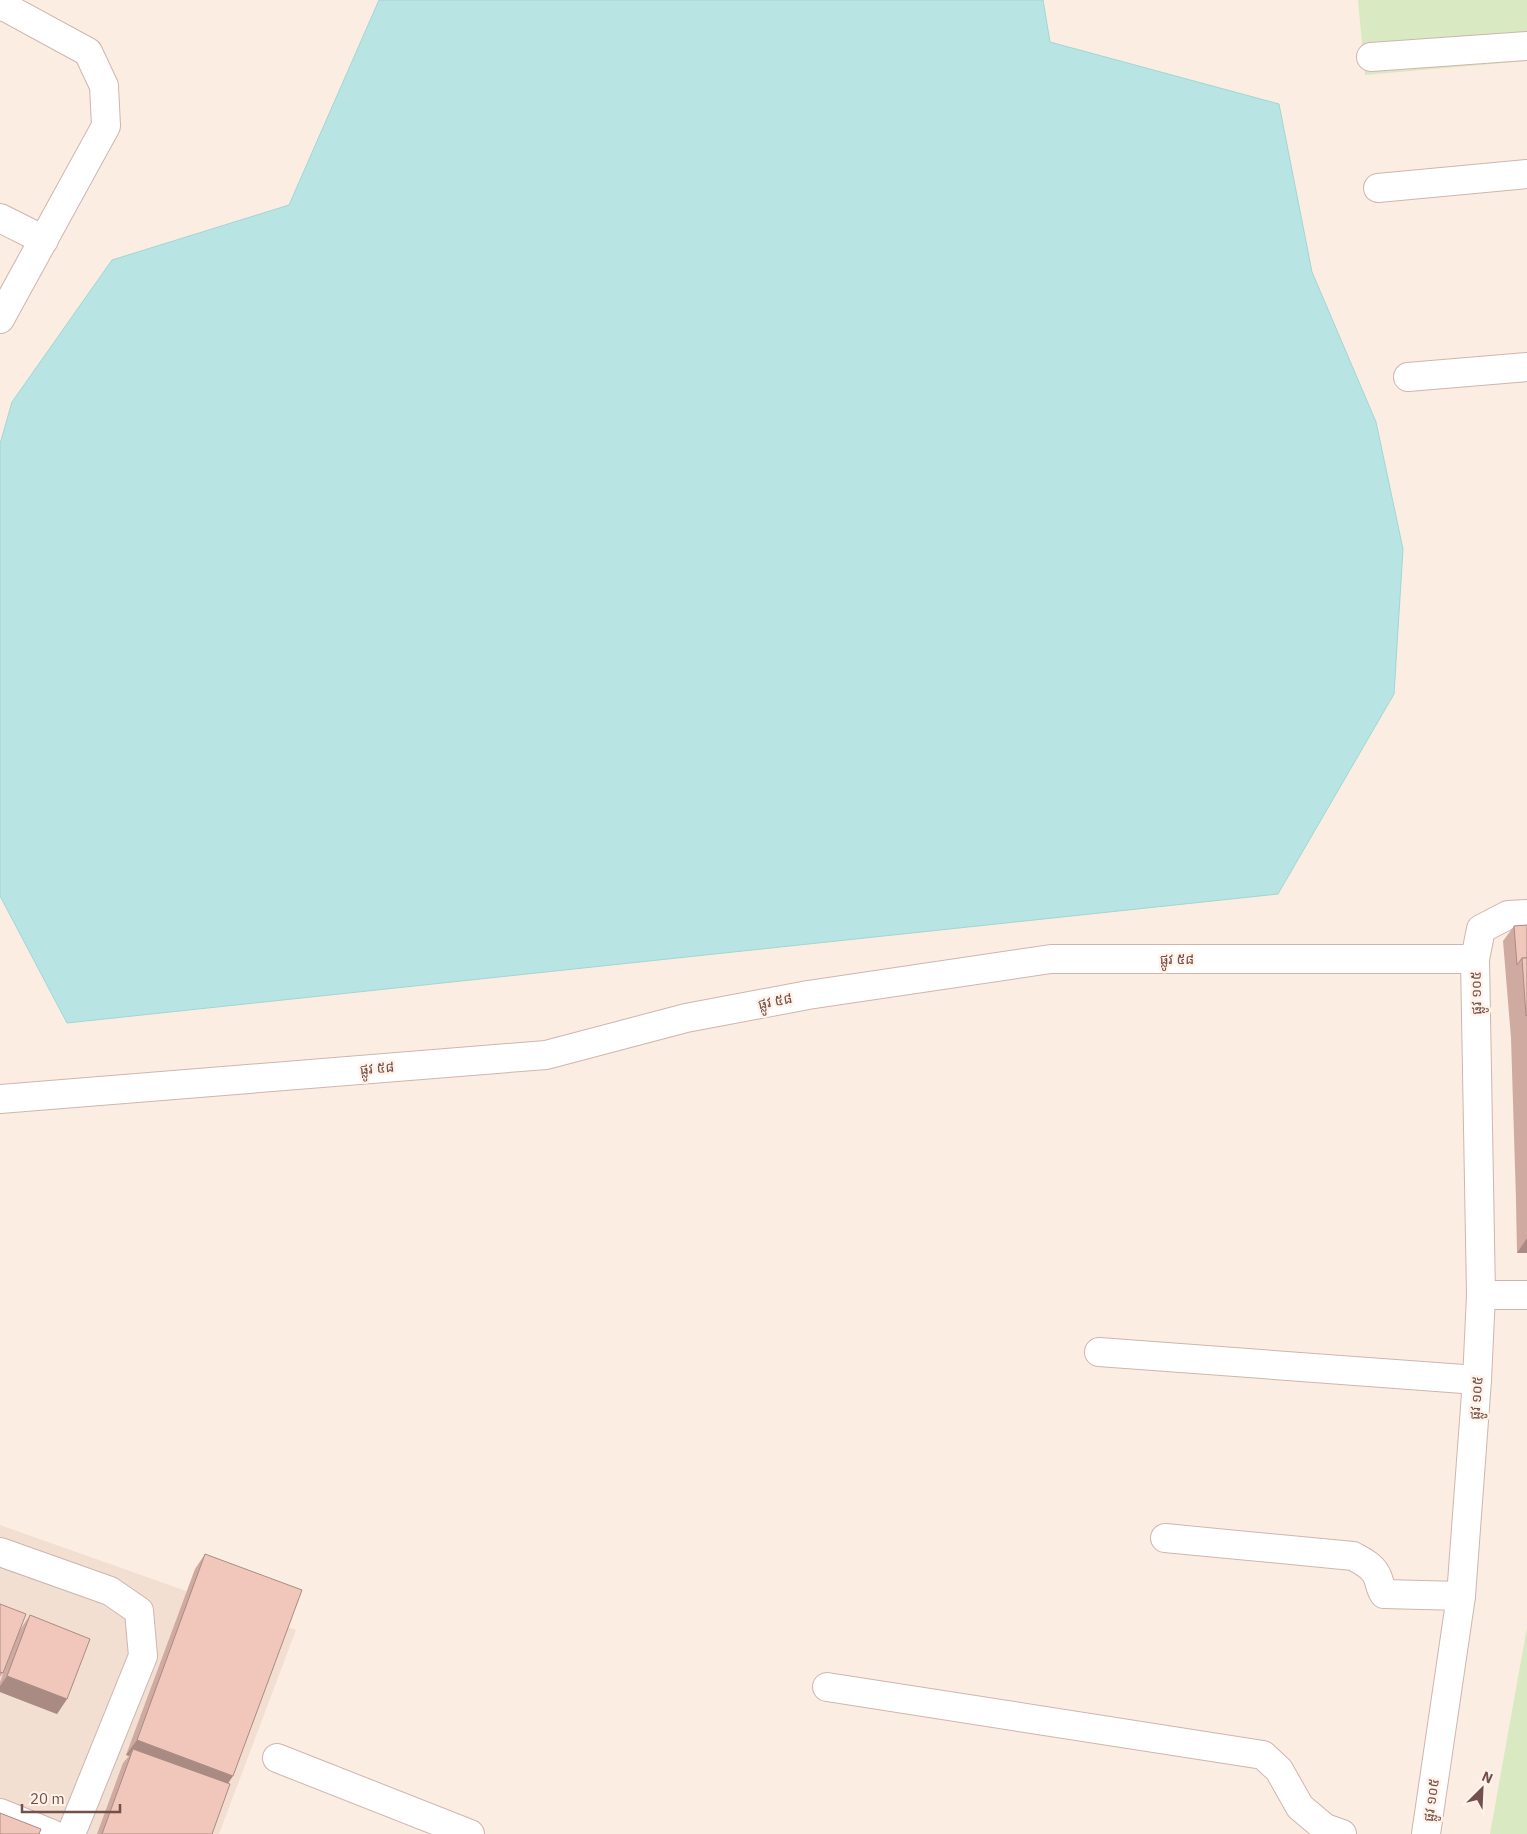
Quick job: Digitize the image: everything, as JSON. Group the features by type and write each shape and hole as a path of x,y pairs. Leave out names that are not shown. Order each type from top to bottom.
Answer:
{"street":[{"path":"0,6 88,52 104,86 106,126 0,319"},
{"path":"1371,57 1527,46"},
{"path":"1378,188 1527,174"},
{"path":"0,218 44,240"},
{"path":"1408,377 1527,367"},
{"path":"1475,959 1481,929 1508,915 1527,914"},
{"name":"ផ្លូវ ៥៨","path":"0,1099 546,1055 686,1018 808,995 1051,959 1475,959"},
{"name":"ផ្លូវ ១០៥","path":"1426,1834 1461,1596 1478,1380 1481,1295 1475,959"},
{"path":"1481,1295 1527,1295"},
{"path":"1099,1352 1478,1380"},
{"path":"1165,1538 1353,1556 1370,1565 1377,1575 1379,1586 1384,1594 1461,1596"},
{"path":"0,1552 110,1591 139,1611 143,1656 71,1834"},
{"path":"827,1687 1263,1756 1279,1770 1300,1807 1325,1828 1342,1834"},
{"path":"277,1758 470,1834"},
{"path":"0,1814 52,1834"}],"shaded area":[{"path":"0,1525 296,1630 219,1834 0,1834"}],"green space":[{"path":"1358,0 1527,0 1527,61 1365,75"},
{"path":"1527,1627 1527,1834 1490,1834"}],"water":[{"path":"379,0 1043,0 1050,42 1279,104 1312,272 1376,422 1403,549 1394,694 1278,894 67,1023 0,896 0,444 12,402 112,260 289,205"}],"building":[{"path":"1527,925 1527,958 1522,958 1517,965 1514,926"},
{"path":"1522,958 1527,958 1526,1016"},
{"path":"205,1554 302,1590 233,1776 137,1740"},
{"path":"0,1604 26,1614 3,1673 0,1672"},
{"path":"30,1615 90,1639 67,1699 7,1676"},
{"path":"133,1749 230,1784 212,1834 102,1834"},
{"path":"0,1813 41,1829 39,1834 0,1834"}]}
